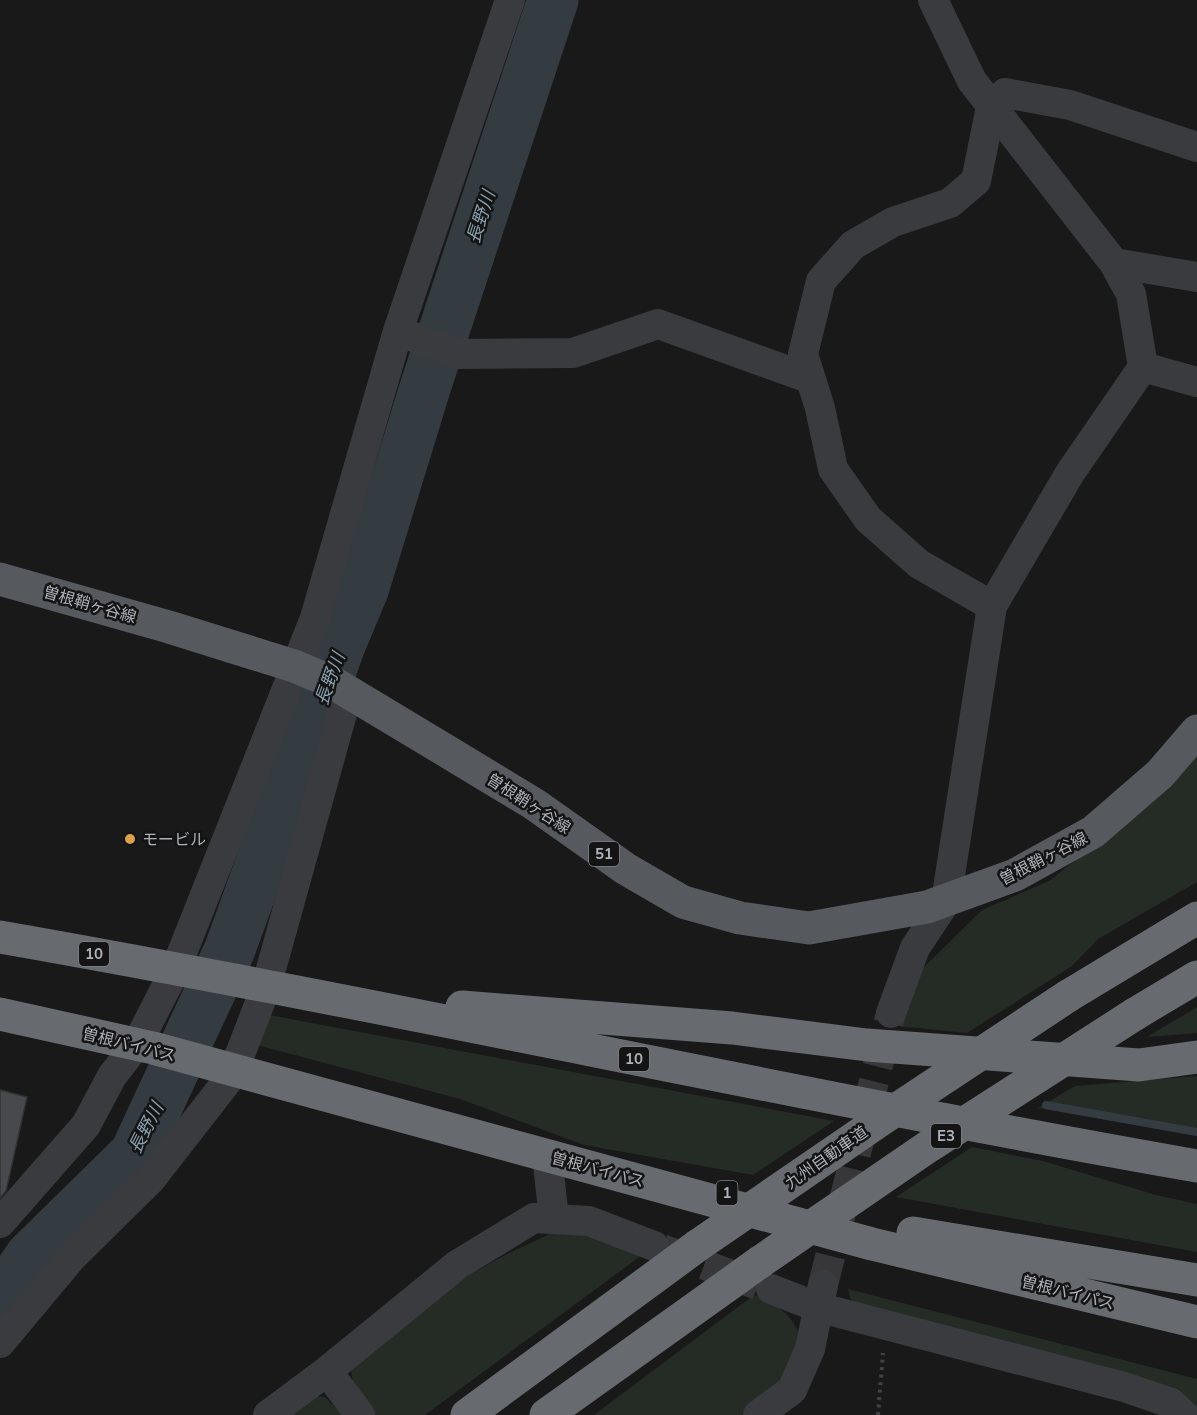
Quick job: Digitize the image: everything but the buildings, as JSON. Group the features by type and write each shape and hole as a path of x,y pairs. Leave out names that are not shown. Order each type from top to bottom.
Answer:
{"highway":[{"name":"九州自動車道","path":"467,1415 698,1246 882,1119 1068,996 1197,918"},
{"name":"10","path":"0,937 182,969 1010,1133 1197,1166"},
{"name":"E3","path":"766,1276 930,1146 1135,1014 1197,977"},
{"path":"262,986 434,1005 732,1028 903,1047 1139,1065 1197,1057"},
{"name":"曽根バイパス","path":"0,1014 145,1046 226,1070 872,1244 1197,1322"},
{"path":"1010,1133 1197,1182"},
{"name":"1","path":"547,1155 906,1232 1197,1280"},
{"path":"872,1244 1197,1345"},
{"path":"546,1415 766,1276"}],"main road":[{"name":"曽根鞘ヶ谷線","path":"0,579 294,666 348,692 534,804 626,869 683,902 740,918 809,928 946,901 1015,875 1094,831 1160,774 1197,731"}],"street":[{"path":"0,1223 86,1125 112,1076 145,1046 182,969 294,666 315,618 398,331 510,0"},
{"path":"891,1013 915,948 946,901 992,606 1070,473 1143,367 1131,294 1114,263 972,81 933,0"},
{"path":"992,606 919,564 868,519 833,470 803,354 820,281 853,244 892,222 950,203 976,181 991,107 1005,93 1070,105 1197,147"},
{"path":"1114,263 1197,277"},
{"path":"398,331 458,354 573,353 658,324 811,379"},
{"path":"1143,367 1197,382"},
{"path":"0,1343 72,1257 151,1179 226,1070 262,986 348,692"},
{"path":"547,1155 554,1219"},
{"path":"268,1415 327,1371 457,1265 534,1218 589,1221 654,1246"},
{"path":"766,1276 820,1296 885,1325 1124,1388 1171,1403 1184,1415"},
{"path":"758,1415 792,1390 810,1349 820,1296"},
{"path":"327,1371 360,1415"}],"path":[{"path":"878,1415 885,1325"}],"shaded area":[{"path":"1197,741 1197,882 1098,939 1072,966 967,1033 898,1026 907,990 920,971 982,910 1049,881 1091,848"},
{"path":"1197,1007 1197,1033 1147,1037"},
{"path":"264,1014 834,1121 753,1175 584,1145 460,1099 257,1045"},
{"path":"1197,1076 1197,1136 1038,1108 1075,1086"},
{"path":"972,1147 1043,1161 1156,1195 1197,1204 1197,1252 896,1197"},
{"path":"563,1228 642,1255 425,1415 348,1415 353,1384 351,1370 457,1282 507,1254"},
{"path":"848,1289 1197,1379 1197,1409 865,1310 851,1300"},
{"path":"754,1295 775,1305 791,1320 800,1338 802,1362 746,1415 594,1415"},
{"path":"315,1396 325,1397 343,1415 283,1415"}],"waterway":[{"name":"長野川","path":"0,1301 30,1257 135,1154 230,949 340,645 363,590 425,388 553,0"},
{"path":"1046,1105 1197,1132"}],"tunnel":[{"path":"823,1285 891,1013"},
{"path":"662,1249 758,1285"}],"place":[{"name":"モービル","path":"130,839"}]}
